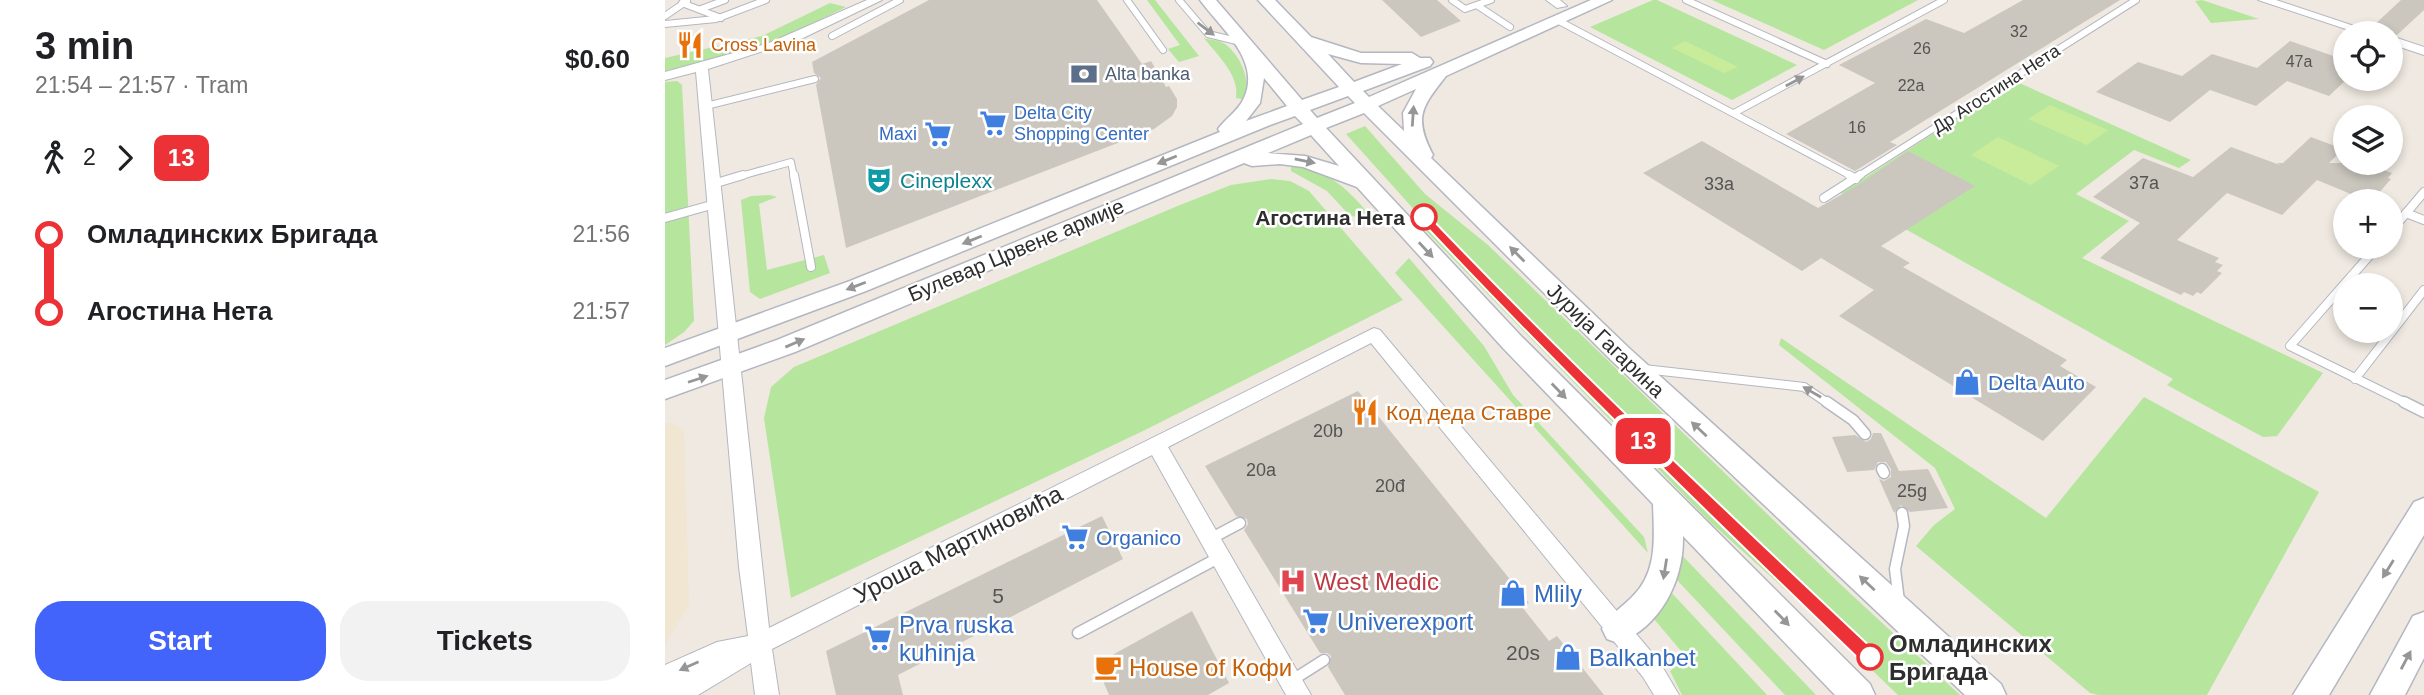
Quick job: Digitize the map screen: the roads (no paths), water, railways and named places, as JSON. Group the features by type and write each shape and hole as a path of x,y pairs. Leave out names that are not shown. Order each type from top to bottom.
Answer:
{"main road":[{"path":"1207,0 1372,192 1545,377 1858,695"},
{"name":"Јурија Гагарина","path":"1266,0 1366,105 1635,368 1989,695"},
{"path":"1351,89 1457,50 1579,0"},
{"path":"1366,105 1441,71 1557,9 1604,0"},
{"path":"1300,36 1336,53 1366,60 1407,59 1457,50"},
{"path":"1210,142 1247,111 1254,99 1257,80 1247,47"},
{"path":"1430,168 1417,146 1411,117 1418,98 1441,71"},
{"name":"Булевар Црвене армије","path":"665,357 919,261 1210,142 1351,89"},
{"name":"Булевар Црвене армије","path":"665,390 731,368 1366,105"},
{"path":"1214,167 1251,160 1300,159 1333,170 1372,192"},
{"path":"1618,629 1652,600 1665,576 1667,501"},
{"path":"2310,695 2424,510"},
{"path":"2388,695 2424,626"}],"street":[{"path":"665,76 702,68 804,35 876,0"},
{"path":"2267,0 2333,22"},
{"path":"2403,44 2424,51"},
{"path":"702,68 750,568 767,695"},
{"path":"1295,688 1156,444 1374,334 1657,677 1667,695"},
{"name":"Уроша Мартиновића","path":"760,644 1156,444"},
{"path":"665,677 717,653 760,644"},
{"path":"674,695 719,671 760,644"}],"lane":[{"path":"701,9 725,0"},
{"path":"665,24 721,18 766,0"},
{"path":"831,36 900,0"},
{"path":"1127,0 1163,50"},
{"path":"1179,0 1209,34 1247,47"},
{"path":"1452,0 1463,9 1488,1"},
{"path":"1686,0 1827,64"},
{"path":"1734,113 1944,0"},
{"name":"Др Агостина Нета","path":"1824,198 2136,0"},
{"path":"665,16 686,1 721,18"},
{"path":"1478,6 1510,27"},
{"path":"1557,9 1734,113 1856,179"},
{"path":"706,106 815,79"},
{"path":"713,184 791,162 811,267"},
{"path":"2403,217 2424,192"},
{"path":"665,218 715,204"},
{"path":"2406,213 2424,220"},
{"path":"2366,259 2290,346 2424,412"},
{"path":"2355,379 2424,290"},
{"path":"1635,368 1798,385 1820,395 1858,425 1865,434"},
{"path":"1902,513 1904,526 1895,569 1903,616"},
{"path":"1078,633 1215,548 1240,523"},
{"path":"1295,688 1324,660"}],"tram line":[{"name":"13","path":"1424,217 1515,314 1654,452 1870,657"}],"place":[{"name":"Cross Lavina","path":"690,45"},
{"name":"Alta banka","path":"1084,74"},
{"name":"Delta City Shopping Center","path":"993,123"},
{"name":"Maxi","path":"938,134"},
{"name":"Cineplexx","path":"879,180"},
{"name":"Агостина Нета","path":"1424,217"},
{"name":"Delta Auto","path":"1967,382"},
{"name":"Код деда Ставре","path":"1365,412"},
{"name":"Organico","path":"1075,537"},
{"name":"West Medic","path":"1293,581"},
{"name":"Mlily","path":"1513,593"},
{"name":"Univerexport","path":"1316,621"},
{"name":"Prva ruska kuhinja","path":"878,638"},
{"name":"Balkanbet","path":"1568,657"},
{"name":"Омладинских Бригада","path":"1870,657"},
{"name":"House of Кофи","path":"1108,667"}]}
